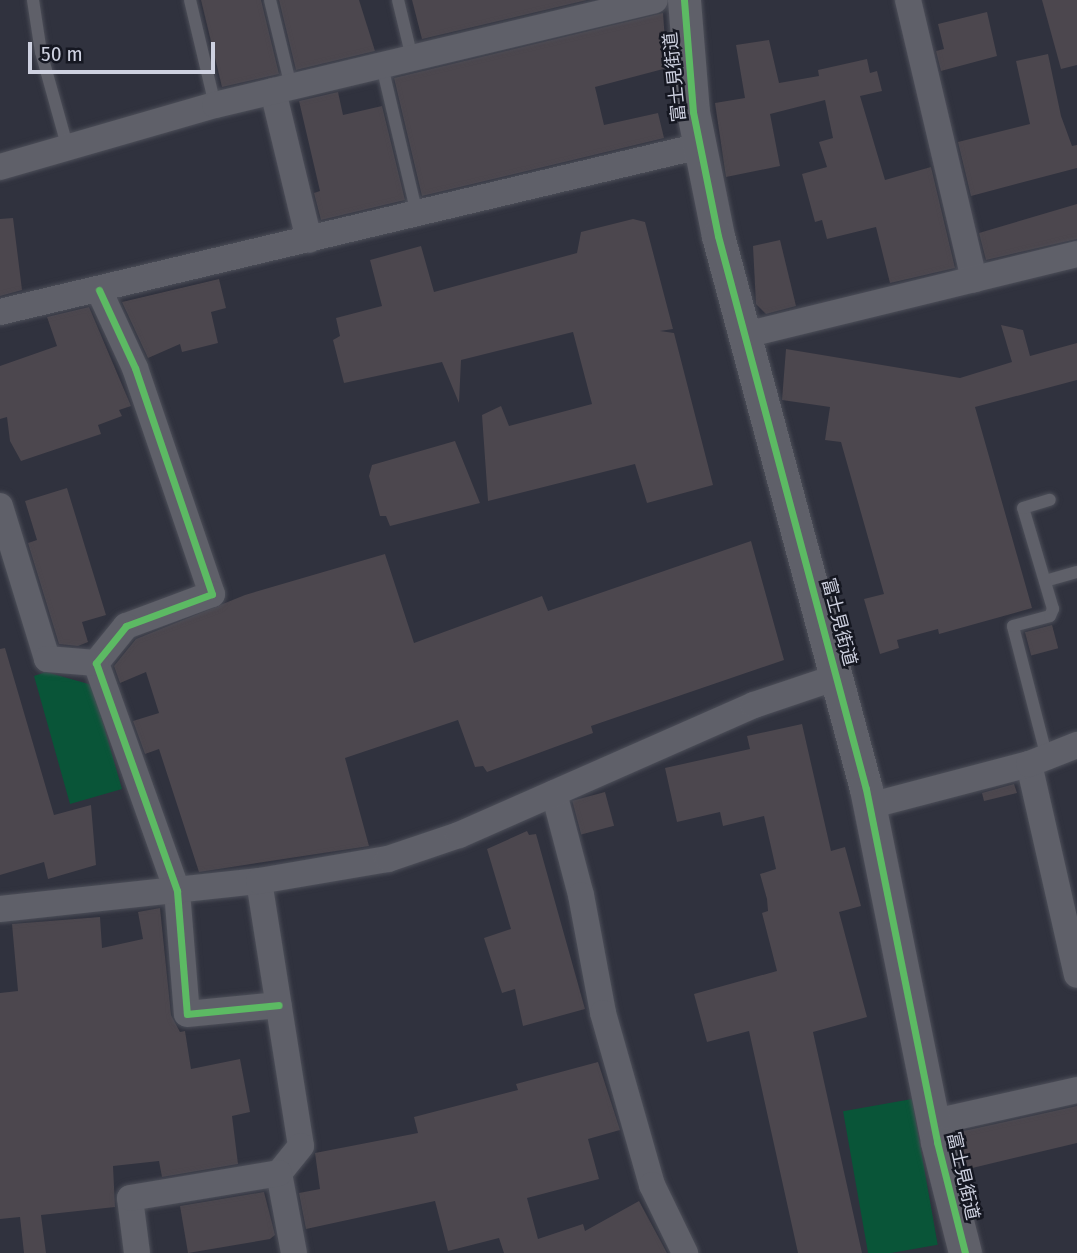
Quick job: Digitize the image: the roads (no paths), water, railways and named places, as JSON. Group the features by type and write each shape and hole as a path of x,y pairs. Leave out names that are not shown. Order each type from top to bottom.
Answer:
{"street":[{"path":"0,167 215,106 382,66 575,10 654,0"},
{"name":"富士見街道","path":"684,0 700,146 745,335 838,677 869,806 934,1122 965,1253"},
{"path":"908,0 974,279"},
{"path":"282,89 309,240"},
{"path":"0,312 700,146"},
{"path":"745,335 1077,254"},
{"path":"96,663 126,626 212,594 135,368 99,290"},
{"path":"1,513 47,659 96,663"},
{"path":"96,663 177,891 187,1014 279,1005"},
{"path":"0,909 259,881 388,859 554,793 686,733 838,677"},
{"path":"869,806 1038,759 1077,745"},
{"path":"1038,759 1077,975"},
{"path":"554,793 581,895 603,1013 652,1185 685,1253"},
{"path":"137,1253 130,1198 279,1173 301,1146 259,881"},
{"path":"934,1122 1077,1090"},
{"path":"279,1173 293,1253"}],"lane":[{"path":"33,0 41,52 68,149"},
{"path":"190,0 215,106"},
{"path":"270,0 282,89"},
{"path":"398,0 411,58"},
{"path":"382,66 417,214"},
{"path":"1038,759 1013,626 1050,616 1053,609 1023,508 1050,500"},
{"path":"1045,581 1077,572"}]}
